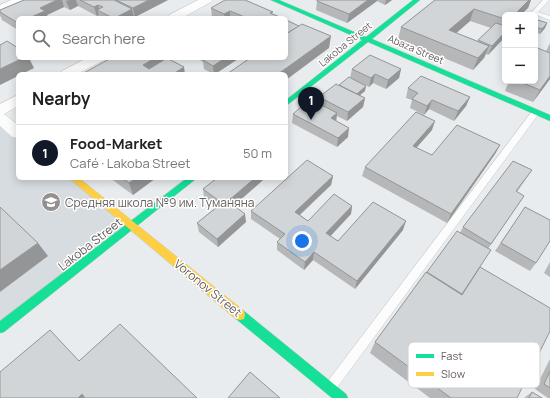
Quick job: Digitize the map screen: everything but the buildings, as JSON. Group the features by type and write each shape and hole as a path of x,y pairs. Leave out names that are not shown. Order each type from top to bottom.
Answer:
{"street":[{"path":"0,9 21,0"},
{"path":"177,16 207,0"},
{"name":"Abaza Street","path":"274,0 550,118"},
{"name":"Lakoba Street","path":"288,102 417,0"},
{"path":"71,72 93,60"},
{"path":"0,110 16,101"},
{"path":"0,118 16,131"},
{"name":"Voronov Street","path":"75,180 342,398"},
{"name":"Lakoba Street","path":"0,328 132,227 191,180"}],"lane":[{"path":"546,0 534,13 550,18"},
{"path":"330,388 536,112"}],"shaded area":[{"name":"Средняя школа №9 им. Туманяна","path":"0,118 16,131 16,180 75,180 132,227 0,328"}],"traffic: fast":[{"path":"274,0 550,118"},
{"path":"288,102 417,0"},
{"path":"0,328 190,180"},
{"path":"240,315 342,398"}],"traffic: slow":[{"path":"75,180 240,315"}],"place":[{"name":"Food-Market","path":"311,120"},
{"name":"Средняя школа №9 им. Туманяна","path":"51,202"}]}
